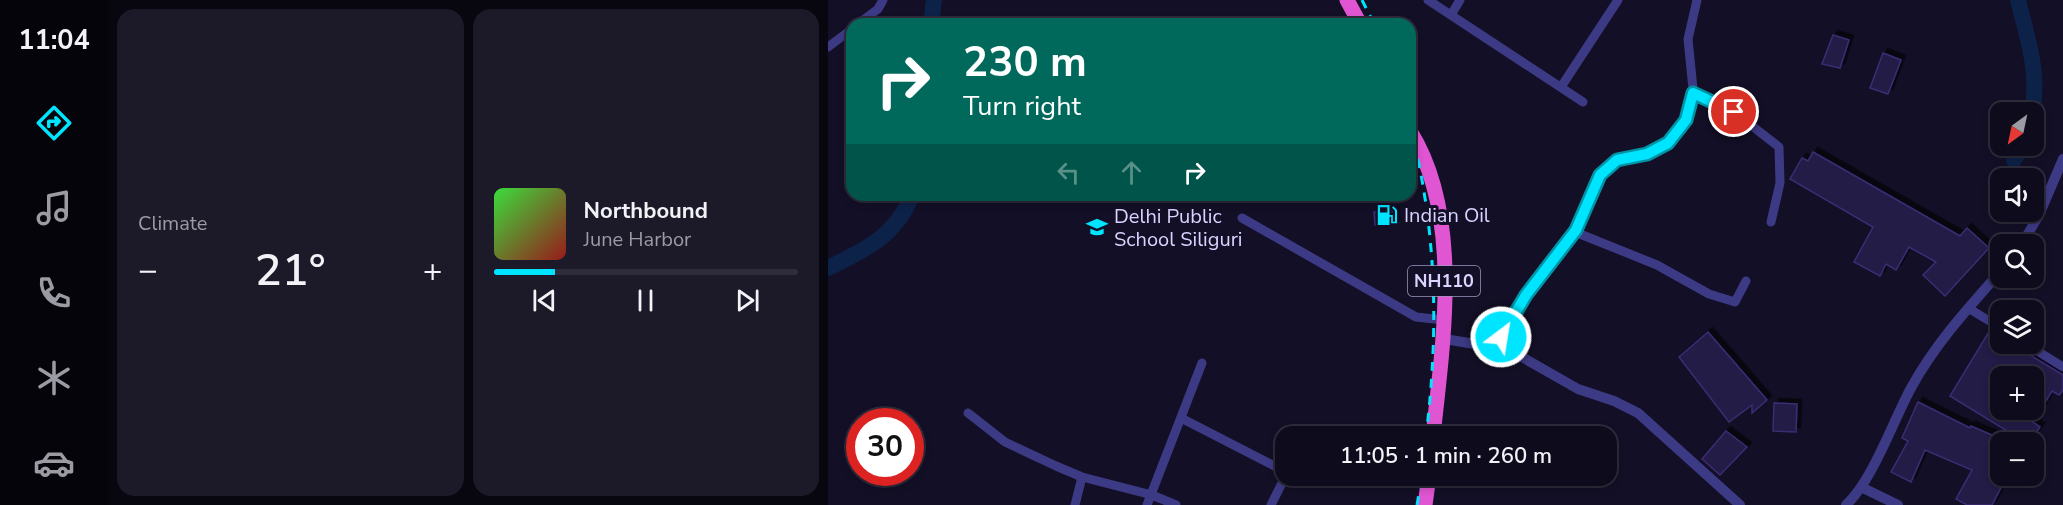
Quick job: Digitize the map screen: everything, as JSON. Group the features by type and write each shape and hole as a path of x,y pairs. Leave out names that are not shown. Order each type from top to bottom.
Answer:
{"highway":[{"path":"1347,0 1357,18"},
{"name":"NH110","path":"1416,144 1430,173 1444,248 1444,339 1434,426"},
{"path":"1425,505 1428,486"}],"street":[{"path":"866,18 878,9 883,0"},
{"path":"1428,0 1583,102"},
{"path":"1450,15 1460,0"},
{"path":"1561,87 1618,0"},
{"path":"1495,347 1526,295 1575,232 1594,184 1604,170 1617,160 1647,154 1668,143 1686,120 1693,93 1688,39 1697,0"},
{"path":"828,47 846,34"},
{"path":"1693,93 1734,112 1779,147 1780,183 1772,222"},
{"path":"2028,234 2039,215 2062,161"},
{"path":"1242,218 1416,317 1444,320"},
{"path":"1575,232 1658,265 1721,299 1735,302 1746,281"},
{"path":"1846,505 1861,487 1924,366 1968,308 1990,283"},
{"path":"1968,308 1990,321"},
{"path":"1444,339 1495,347 1534,362 1578,389 1626,405 1638,413 1740,505"},
{"path":"2042,354 2063,367"},
{"path":"1148,505 1203,363"},
{"path":"968,413 1005,442 1082,477 1152,495 1176,505"},
{"path":"1181,418 1275,467"},
{"path":"1075,505 1082,477"},
{"path":"1271,505 1280,486"},
{"path":"1861,487 1898,505"}],"building":[{"path":"1833,35 1849,40 1840,68 1822,64"},
{"path":"1883,53 1901,60 1888,94 1870,88"},
{"path":"1813,152 1960,236 1967,228 1989,248 1945,296 1923,275 1936,262 1909,247 1896,270 1886,264 1880,276 1854,262 1873,227 1790,179 1802,158 1808,161"},
{"path":"1394,211 1395,224 1375,225 1374,212"},
{"path":"1990,330 1990,354 2028,354 2063,375 2063,390 2059,395 2052,391 2044,404 2044,366 1990,366 1990,420 2034,420 2033,422 2040,427 2037,432 2009,432 1950,396"},
{"path":"1708,332 1767,400 1752,413 1752,405 1729,422 1679,357"},
{"path":"1918,402 1970,428 1971,426 1990,434 1990,486 2002,486 1992,505 1967,505 1956,499 1972,470 1925,450 1911,482 1891,472 1908,441 1902,438"},
{"path":"1774,403 1797,404 1796,432 1773,431"},
{"path":"1726,431 1747,447 1720,475 1702,459"}],"waterway":[{"path":"932,18 934,0"},
{"path":"2018,0 2033,70 2033,102"},
{"path":"2014,160 2016,156"},
{"path":"828,268 878,240 897,221 909,201"}],"railway":[{"path":"1362,0 1371,18"},
{"path":"1416,151 1426,203 1433,280 1433,358 1427,426"},
{"path":"1417,505 1420,486"}],"place":[{"name":"Indian Oil","path":"1387,215"},
{"name":"Delhi Public School Siliguri","path":"1097,227"}],"route":[{"path":"1501,337 1526,295 1571,239 1594,184 1608,166 1617,160 1658,150 1668,143 1686,120 1691,109 1693,93 1734,112"}]}
